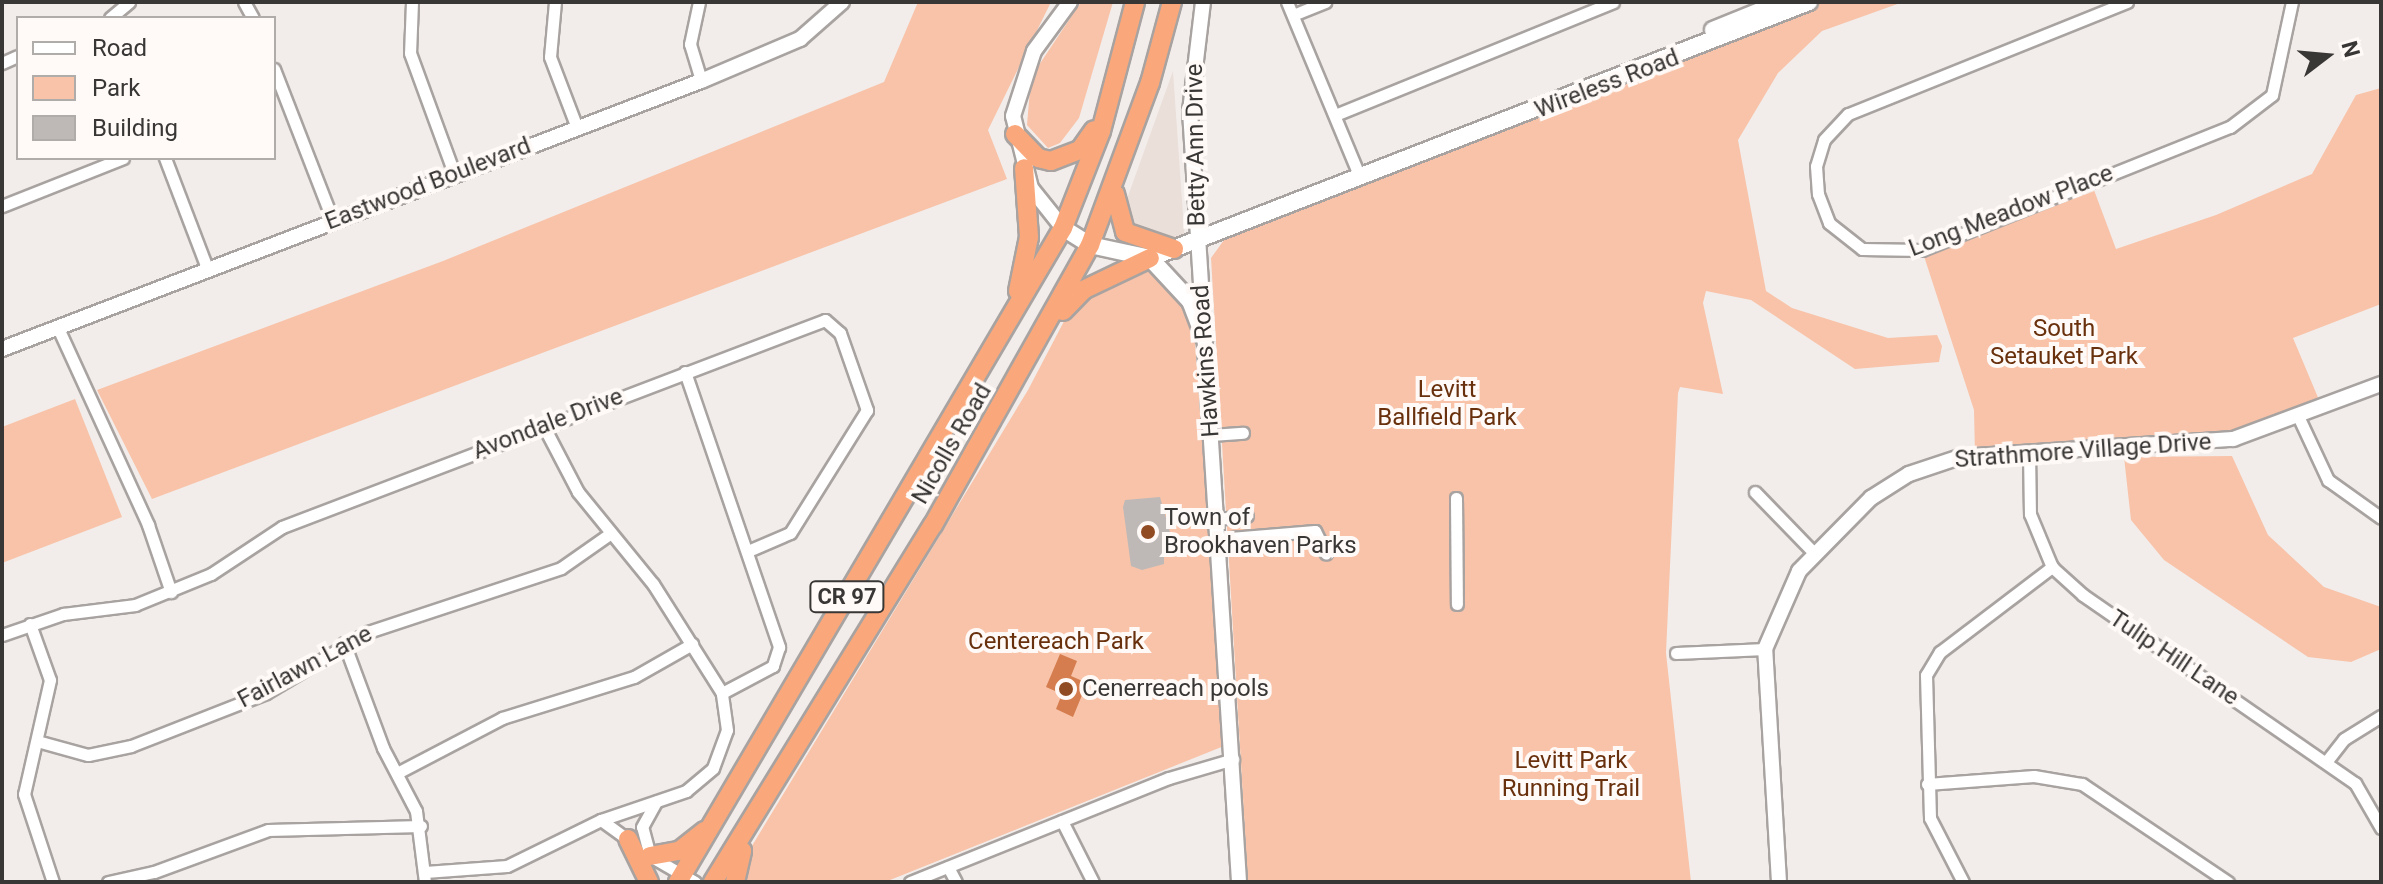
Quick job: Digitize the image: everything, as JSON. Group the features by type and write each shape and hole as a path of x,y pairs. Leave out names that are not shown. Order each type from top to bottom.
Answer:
{"highway":[{"name":"Nicolls Road","path":"685,880 713,825 1063,228 1107,111 1135,2"},
{"name":"Nicolls Road","path":"713,882 1049,324 1115,189 1172,2"},
{"path":"1015,134 1038,158 1062,159 1080,150 1107,111"},
{"path":"1010,317 1029,237 1024,168"},
{"path":"1115,189 1115,211 1125,232 1174,249"},
{"path":"1049,324 1083,290 1150,258"},
{"path":"735,882 735,864 757,813"},
{"path":"650,856 679,851 713,825"},
{"path":"628,839 649,882"}],"main road":[{"name":"Wireless Road","path":"1402,159 1782,2"},
{"name":"Wireless Road","path":"1197,240 1809,2"},
{"path":"1063,228 1090,245 1150,258 1197,240"},
{"path":"1150,258 1190,301 1204,338"}],"street":[{"path":"112,16 129,2"},
{"path":"412,2 410,53 454,173"},
{"path":"555,2 550,57 576,125"},
{"path":"699,2 690,44 701,81"},
{"name":"Eastwood Boulevard","path":"2,349 576,125 701,81 800,39 842,2"},
{"path":"1063,228 1031,188 1015,134 1015,100 1034,51 1070,2"},
{"name":"Betty Ann Drive","path":"1197,240 1190,90 1203,2"},
{"path":"1287,2 1359,175"},
{"path":"1293,15 1325,2"},
{"path":"1335,115 1612,2"},
{"name":"Long Meadow Place","path":"2127,2 1848,114 1824,140 1816,166 1818,194 1829,223 1862,249 1922,250 2230,127 2272,95 2292,2"},
{"path":"276,74 333,221"},
{"path":"2,206 118,160"},
{"path":"166,160 207,268"},
{"name":"Hawkins Road","path":"1197,240 1239,882"},
{"name":"Avondale Drive","path":"2,635 63,614 115,611 171,592 230,564 282,527 825,320 840,333 866,402 790,533 748,551"},
{"path":"58,328 148,525 171,592"},
{"path":"685,372 779,647 773,666 722,693"},
{"name":"Strathmore Village Drive","path":"1779,882 1765,649 1784,597 1815,554 1858,509 1909,474 1960,457 2211,442 2298,416 2381,384"},
{"path":"2298,416 2328,480 2381,518"},
{"path":"344,643 421,826 425,877 507,866 601,820 686,791 713,768 727,730 722,693 692,644 567,475 543,425"},
{"path":"1211,435 1243,433"},
{"name":"Tulip Hill Lane","path":"2029,452 2030,514 2052,567 2083,595 2326,762 2363,791 2381,828"},
{"path":"1755,492 1815,554"},
{"path":"1456,498 1457,604"},
{"path":"1217,519 1247,516"},
{"path":"1218,539 1315,531 1326,554"},
{"name":"Fairlawn Lane","path":"37,741 88,755 108,754 266,693 344,643 475,592 561,568 611,533"},
{"path":"1963,882 1935,837 1927,784 1922,693 1930,665 2052,567"},
{"path":"30,624 50,680 24,794 53,882"},
{"path":"397,773 502,718 634,677 692,644"},
{"path":"1676,653 1765,649"},
{"path":"2326,762 2344,739 2381,716"},
{"path":"910,882 1062,821 1233,759"},
{"path":"1927,784 2034,776 2082,784 2228,882"},
{"path":"650,856 642,827 658,801"},
{"path":"601,820 685,880"},
{"path":"1062,821 1093,882"},
{"path":"108,882 166,869 268,830 421,826"},
{"path":"948,867 956,882"}],"shaded area":[{"path":"1173,71 1185,243 1173,247 1119,221"},
{"path":"1060,654 1077,661 1071,676 1087,683 1073,717 1056,709 1062,694 1046,687"}],"green space":[{"path":"918,2 1051,2 988,130 1007,179 152,499 97,390 443,261 884,82"},
{"path":"1081,2 1113,2 1079,118 1060,143 1048,148 1027,125 1031,77"},
{"name":"Levitt Ballfield Park","path":"1822,2 1903,2 1822,31 1778,73 1738,140 1766,291 1792,308 1888,338 1937,335 1942,346 1939,362 1855,369 1751,300 1706,291 1703,303 1723,394 1680,387 1678,393 1666,653 1691,882 1248,882 1211,258 1224,240"},
{"name":"South Setauket Park","path":"2381,88 2381,304 2293,338 2322,407 2255,432 1975,456 1974,410 1922,250 2091,182 2116,249 2216,215 2312,174 2356,95"},
{"name":"Centereach Park","path":"1137,267 1171,269 1191,287 1224,746 885,882 738,882 738,869 1028,390 1072,306"},
{"path":"75,399 122,517 2,563 2,427"},
{"path":"2232,456 2268,535 2324,587 2381,607 2381,649 2351,662 2308,657 2164,560 2131,520 2124,457"}],"building":[{"name":"Town of Brookhaven Parks","path":"1160,497 1172,539 1164,542 1164,564 1142,570 1131,566 1123,507 1125,500"}],"place":[{"name":"Town of Brookhaven Parks","path":"1148,532"},
{"name":"Cenerreach pools","path":"1066,689"}],"park label":[{"name":"Levitt Park Running Trail","path":"1571,775"}]}
